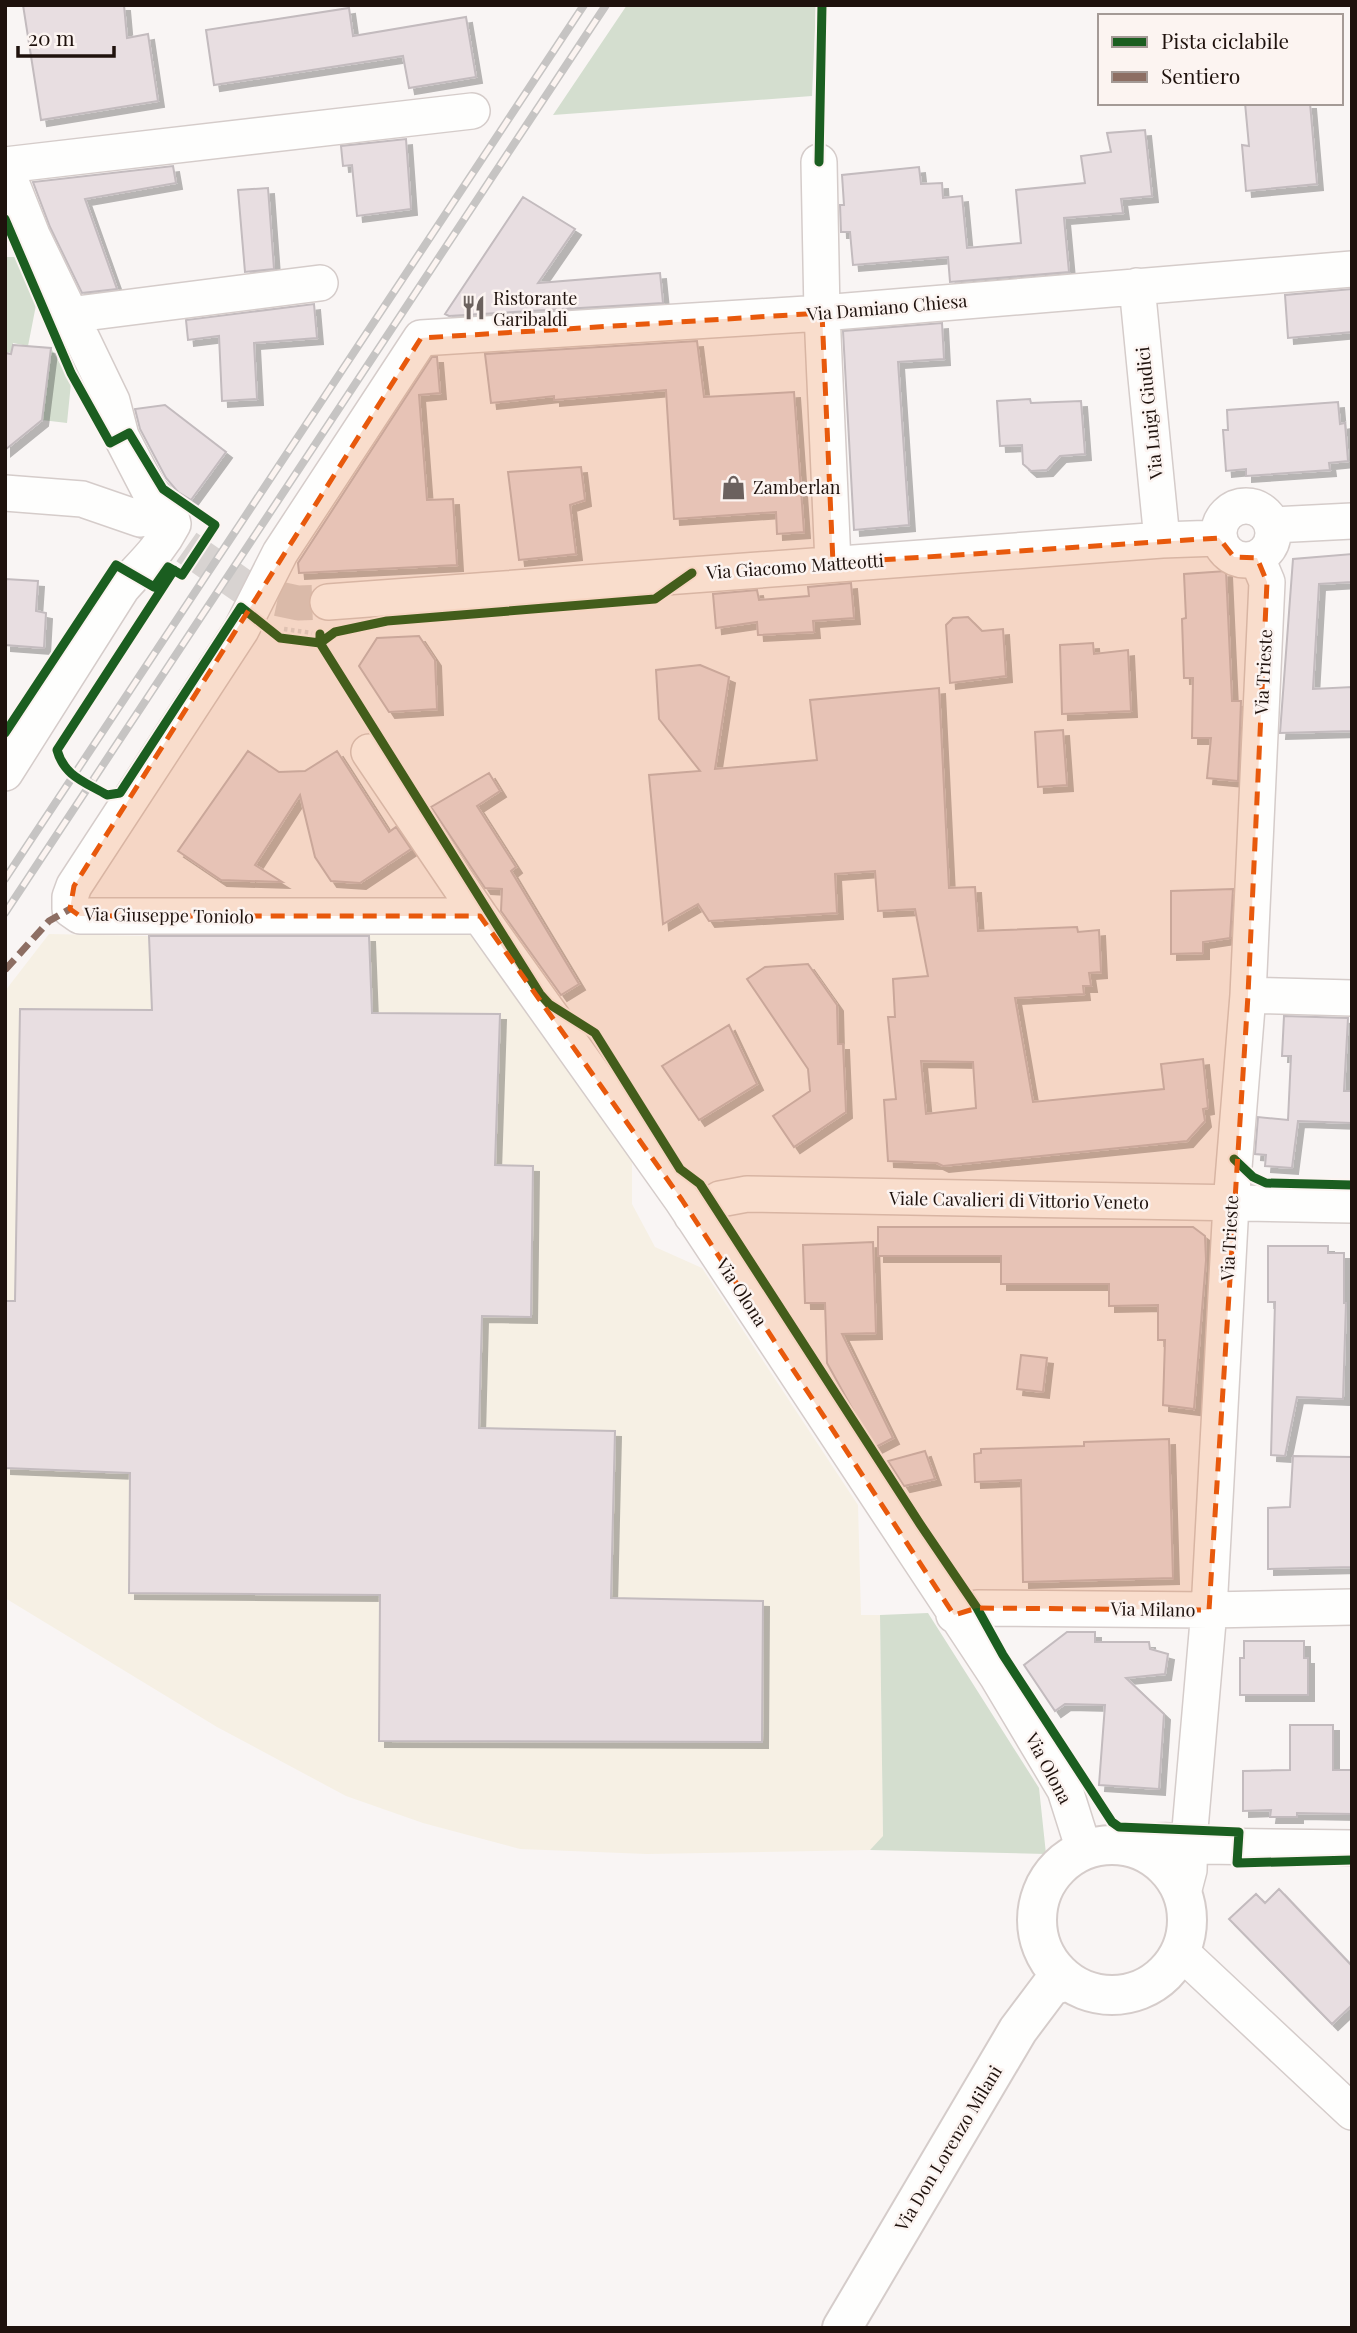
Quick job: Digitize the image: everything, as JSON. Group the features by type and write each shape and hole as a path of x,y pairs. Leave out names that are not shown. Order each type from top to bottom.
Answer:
{"main road":[{"path":"1103,1845 1125,1846 1143,1851 1160,1861 1173,1875 1187,1912 1186,1933 1181,1952 1168,1970 1151,1984 1130,1993 1108,1996 1086,1991 1067,1981 1051,1965 1040,1944 1036,1922 1039,1899 1049,1878 1064,1861 1084,1850 1103,1845"},
{"name":"Via Don Lorenzo Milani","path":"842,2328 1018,2030 1051,1986 1067,1981"}],"street":[{"path":"5,773 122,588 163,544 173,524 170,513 149,490 121,436 112,401 69,315 19,235 5,166 472,111"},
{"path":"819,162 822,313 833,564"},
{"name":"Via Damiano Chiesa","path":"421,338 822,313 1352,269"},
{"path":"69,315 320,283"},
{"name":"Via Luigi Giudici","path":"1137,286 1162,540"},
{"name":"Via Giuseppe Toniolo","path":"421,338 280,553 250,613 74,886 69,897 70,909 80,916 480,916"},
{"path":"5,493 82,499 140,519"},
{"path":"1248,505 1263,511 1272,525 1273,541 1264,554 1262,570 1227,553 1219,538 1221,522 1226,514 1240,506 1248,505"},
{"path":"1272,525 1352,521"},
{"name":"Via Giacomo Matteotti","path":"324,618 833,564 1219,538"},
{"name":"Via Trieste","path":"1182,1893 1189,1870 1209,1610 1231,1204 1248,995 1262,570"},
{"name":"Via Olona","path":"369,752 480,916 692,1216 954,1615 997,1676 1065,1790 1084,1850"},
{"path":"1248,995 1352,998"},
{"name":"Viale Cavalieri di Vittorio Veneto","path":"692,1216 720,1199 747,1194 1352,1205"},
{"name":"Via Milano","path":"954,1615 977,1608 1209,1610 1352,1607"},
{"path":"1125,1846 1150,1840 1202,1846 1352,1848"},
{"path":"1181,1952 1352,2112"}],"path":[{"path":"250,613 280,638 320,643 324,618 284,629"}],"highlighted area":[{"path":"822,313 833,563 1219,538 1234,557 1257,558 1267,582 1248,995 1209,1610 977,1608 954,1615 682,1200 480,916 80,916 70,909 74,886 421,338"}],"shaded area":[{"path":"150,927 482,932 632,1160 632,1204 655,1247 702,1268 858,1505 861,1615 880,1615 883,1837 870,1850 647,1854 520,1849 423,1823 346,1796 217,1727 5,1598 5,991 49,934 149,936"}],"green space":[{"path":"627,5 816,5 812,96 553,115"},
{"path":"5,257 16,257 37,300 28,346 13,343 12,352 5,353"},
{"path":"51,348 71,383 67,423 42,420"},
{"path":"928,1613 1039,1788 1046,1854 870,1850 883,1836 880,1615"}],"building":[{"path":"23,5 124,5 127,38 148,34 158,101 41,120"},
{"path":"349,8 353,36 466,17 476,77 409,88 403,56 214,85 206,30"},
{"path":"1245,105 1310,105 1317,184 1246,191 1242,145 1249,146"},
{"path":"1145,130 1152,196 1121,199 1123,213 1064,218 1069,272 950,282 948,257 853,265 850,232 841,232 840,205 844,205 842,175 919,167 921,184 942,183 943,198 962,196 967,248 1021,243 1016,190 1085,183 1081,156 1111,152 1107,133"},
{"path":"406,139 411,209 357,216 352,165 343,166 341,146"},
{"path":"173,166 176,183 85,199 117,289 82,293 50,227 33,182"},
{"path":"268,188 274,269 245,272 238,190"},
{"path":"523,197 575,229 538,283 660,273 663,303 449,316 445,314"},
{"path":"1352,289 1352,332 1288,338 1285,295"},
{"path":"314,304 317,338 254,343 257,399 222,401 219,336 188,340 186,320"},
{"path":"942,323 944,359 898,362 909,525 854,530 843,331"},
{"path":"697,341 704,397 794,392 804,532 777,534 776,512 674,519 666,390 554,400 554,396 491,403 485,354"},
{"path":"13,345 51,348 42,420 5,450 5,353 11,354"},
{"path":"432,357 437,357 440,393 419,395 427,500 453,499 457,565 299,573 298,563"},
{"path":"1030,399 1031,403 1081,401 1085,454 1060,456 1047,470 1031,471 1023,464 1022,445 1000,446 997,401"},
{"path":"1338,402 1340,424 1345,423 1348,461 1329,463 1330,470 1246,476 1246,469 1226,471 1223,430 1228,430 1227,410"},
{"path":"165,405 226,452 191,500 178,492 166,478 140,429 135,409"},
{"path":"581,467 585,500 570,505 576,554 519,560 508,472"},
{"path":"1352,554 1352,582 1319,584 1313,689 1352,687 1352,731 1280,733 1293,559"},
{"path":"1226,571 1232,701 1241,701 1238,781 1207,778 1211,738 1192,738 1193,678 1184,678 1184,574"},
{"path":"5,579 38,581 36,611 46,613 44,648 5,645"},
{"path":"851,583 854,618 813,621 814,632 758,635 757,622 716,628 713,594 757,590 759,600 809,596 808,587"},
{"path":"968,617 982,631 1003,629 1006,676 950,683 946,625 953,618"},
{"path":"419,636 435,660 437,709 389,712 359,666 377,638"},
{"path":"1093,643 1094,654 1128,650 1131,711 1062,714 1060,645"},
{"path":"700,665 729,677 715,769 817,760 810,700 939,688 949,888 975,887 978,931 1077,927 1078,932 1099,930 1101,972 1089,973 1091,986 1083,986 1084,994 1015,998 1033,1102 1164,1089 1161,1064 1203,1059 1208,1108 1203,1109 1205,1121 1187,1141 943,1166 937,1163 888,1161 884,1100 896,1099 888,1017 895,1017 893,979 928,976 915,909 878,911 875,871 835,874 837,913 709,921 698,904 663,924 649,775 700,771 659,719 656,670","holes":["921,1061 973,1062 976,1108 926,1114"]},
{"path":"1063,730 1067,785 1038,787 1035,732"},
{"path":"248,751 279,772 305,771 337,751 389,832 396,827 411,849 360,883 331,881 315,857 300,795 255,865 282,882 221,880 178,851"},
{"path":"489,773 500,791 477,806 516,867 511,871 579,984 561,995 501,911 502,889 485,888 431,807"},
{"path":"1233,889 1230,938 1203,942 1203,953 1171,954 1171,891"},
{"path":"149,936 369,936 372,1013 500,1014 495,1165 533,1166 531,1317 482,1316 479,1428 615,1431 611,1598 763,1601 762,1742 379,1741 380,1595 129,1593 130,1473 5,1468 5,1301 15,1301 20,1009 152,1010"},
{"path":"808,964 837,1005 838,1044 843,1044 846,1112 794,1147 773,1116 810,1091 808,1069 747,979 765,967"},
{"path":"1284,1016 1348,1018 1344,1091 1352,1091 1352,1123 1298,1121 1292,1168 1265,1166 1266,1155 1255,1154 1258,1117 1288,1120 1291,1056 1282,1056"},
{"path":"729,1025 757,1084 699,1120 662,1066"},
{"path":"878,1227 1193,1227 1205,1236 1206,1260 1194,1409 1163,1405 1165,1340 1158,1340 1158,1305 1109,1306 1109,1284 1001,1284 1001,1256 878,1256"},
{"path":"873,1242 876,1333 842,1334 893,1438 874,1448 827,1363 825,1303 805,1303 803,1245"},
{"path":"1268,1246 1328,1246 1328,1253 1344,1253 1346,1303 1343,1399 1297,1397 1285,1456 1271,1455 1275,1302 1268,1302"},
{"path":"1021,1355 1047,1358 1043,1392 1017,1389"},
{"path":"1169,1439 1173,1578 1023,1582 1021,1480 975,1482 974,1454 981,1453 981,1449 1084,1446 1084,1442"},
{"path":"925,1451 935,1479 904,1486 888,1461"},
{"path":"1293,1456 1352,1457 1352,1567 1268,1569 1268,1508 1290,1507"},
{"path":"1067,1632 1095,1632 1095,1642 1149,1642 1150,1649 1168,1654 1165,1674 1126,1678 1164,1714 1159,1789 1099,1785 1105,1705 1065,1704 1055,1711 1024,1665"},
{"path":"1244,1641 1304,1641 1304,1658 1308,1658 1308,1695 1240,1695 1240,1658 1244,1658"},
{"path":"1290,1725 1333,1725 1333,1770 1352,1770 1352,1814 1297,1813 1297,1817 1270,1817 1271,1810 1243,1811 1243,1771 1290,1770"},
{"path":"1279,1889 1352,1966 1352,2005 1332,2024 1229,1919 1256,1894 1265,1903"}],"tunnel":[{"path":"141,520 165,532 245,588 265,596 298,603 328,602"}],"railway":[{"path":"5,879 584,5"},
{"path":"5,913 606,5"}],"marked path":[{"path":"5,970 49,921 70,909"}],"cycle path":[{"path":"819,162 822,5"},
{"path":"5,219 71,373 110,443 129,433 163,489 215,525 182,575 168,567 154,587 116,565 5,733"},
{"path":"174,570 57,750 70,772 107,795 120,793 241,607 280,638 320,643 335,632 387,621 655,599 692,573"},
{"path":"320,634 320,643 540,994 549,1004 595,1033 680,1169 700,1184 977,1608 1003,1655 1112,1822 1119,1827 1239,1832 1237,1863 1352,1860"},
{"path":"1234,1159 1253,1177 1266,1183 1352,1185"}],"place":[{"name":"Ristorante Garibaldi","path":"473,308"},
{"name":"Zamberlan","path":"733,487"}]}
